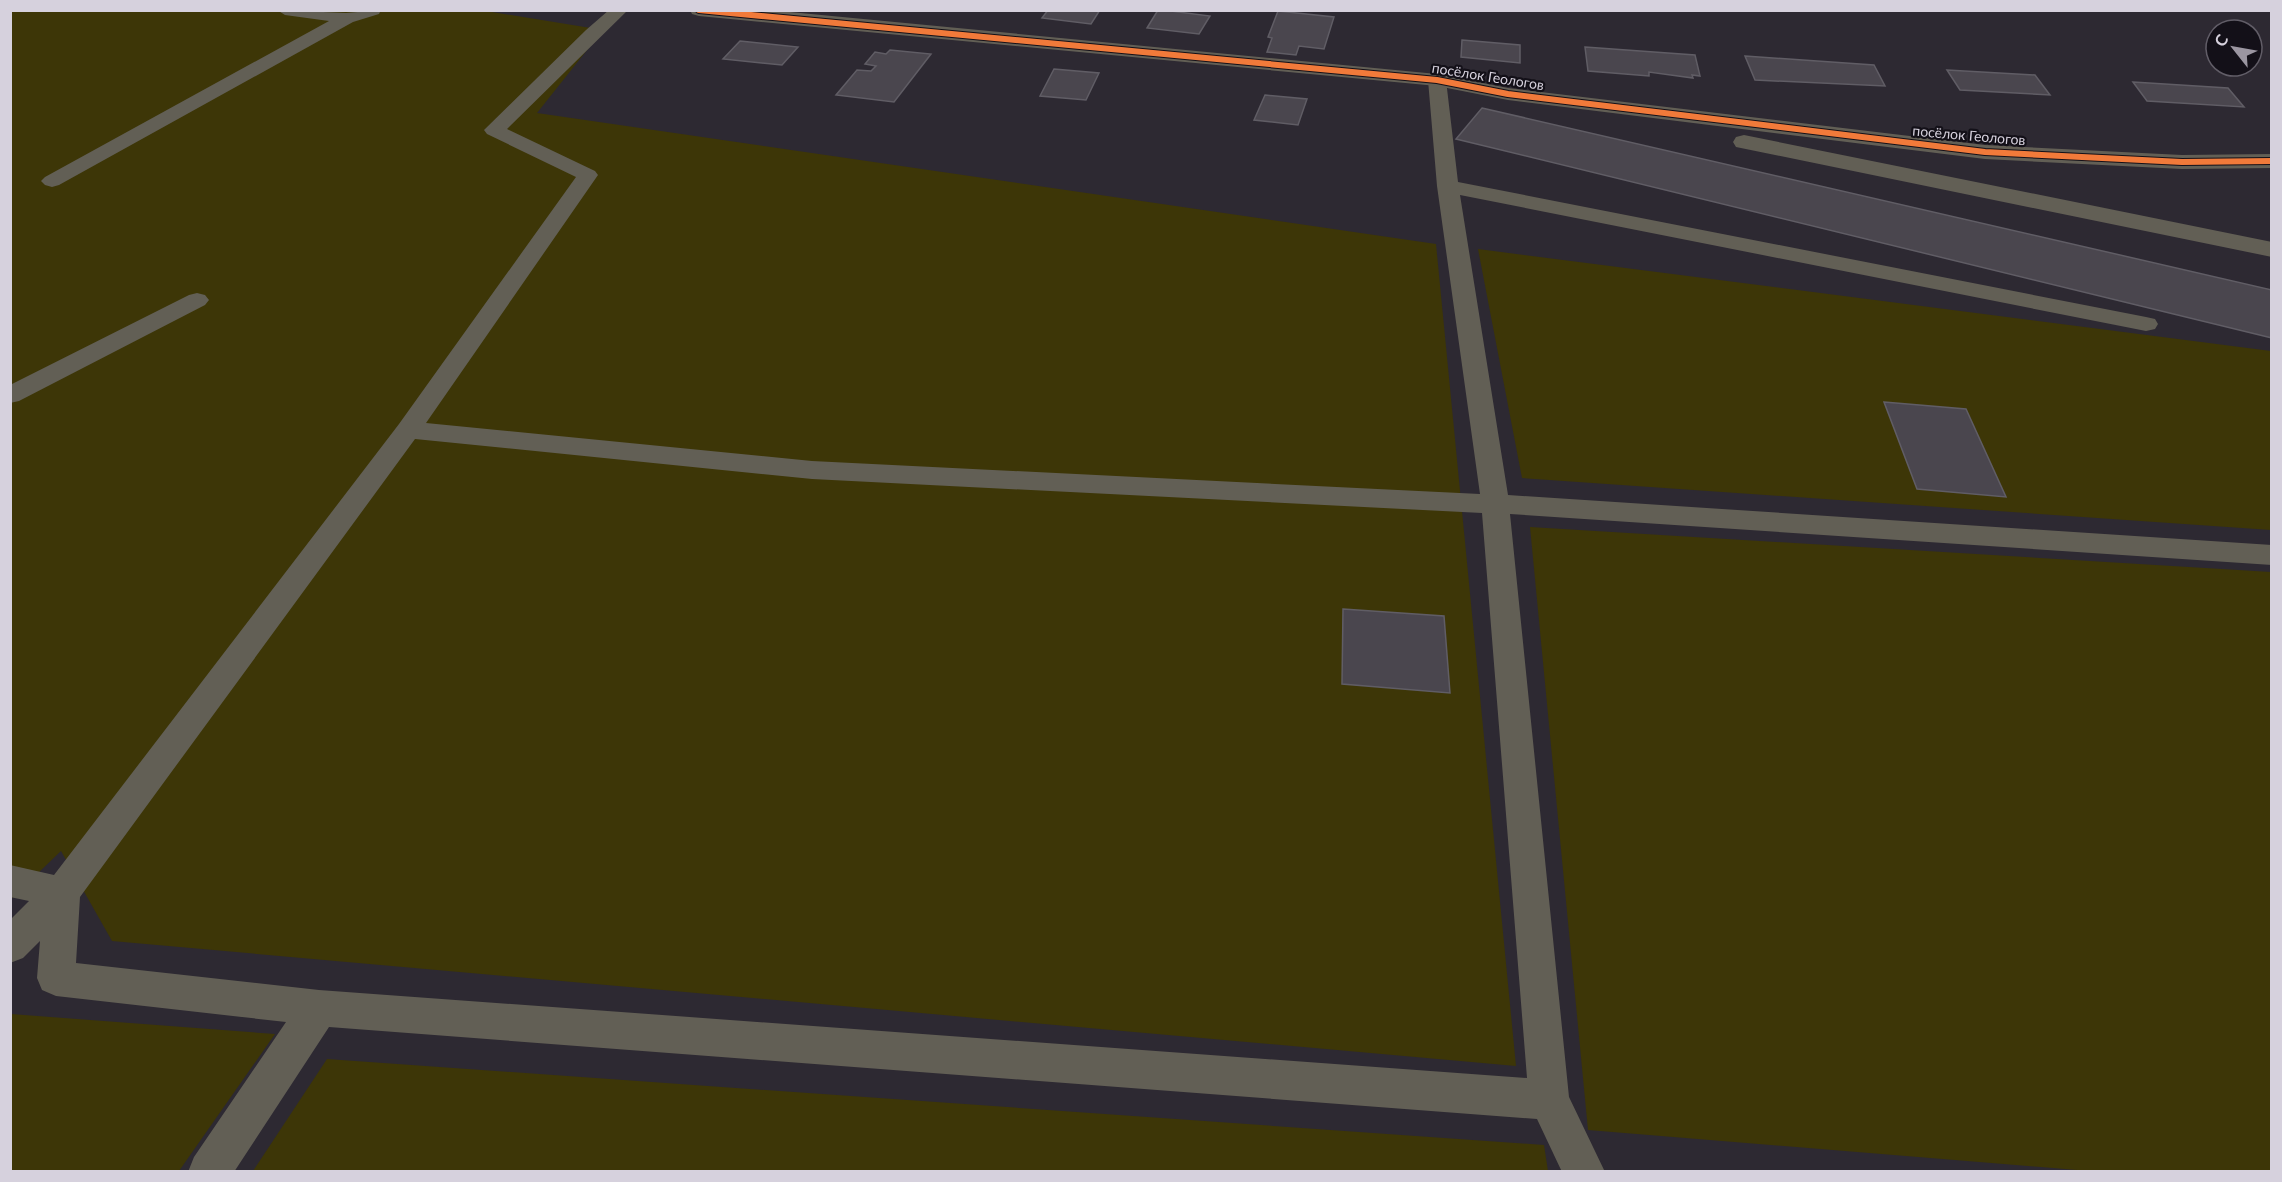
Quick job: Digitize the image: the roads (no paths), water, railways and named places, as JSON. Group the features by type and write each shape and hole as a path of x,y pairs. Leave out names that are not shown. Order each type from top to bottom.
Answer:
{"street":[{"name":"посёлок Геологов","path":"699,10 982,27 1437,80 2271,250"},
{"name":"посёлок Геологов","path":"1508,94 1985,152 2182,162 2271,161"}],"lane":[{"path":"285,10 347,18"},
{"path":"52,180 347,18 373,10"},
{"path":"10,946 62,893 408,430 588,175 494,130 592,34 620,10"},
{"path":"1437,80 1448,186 1495,504 1549,1100 1584,1172"},
{"path":"1448,186 2146,324"},
{"path":"10,395 197,300"},
{"path":"408,430 812,470 1495,504 2271,555"},
{"path":"10,881 62,893"},
{"path":"62,893 56,978 319,1008 1549,1100"},
{"path":"208,1172 319,1008"}]}
